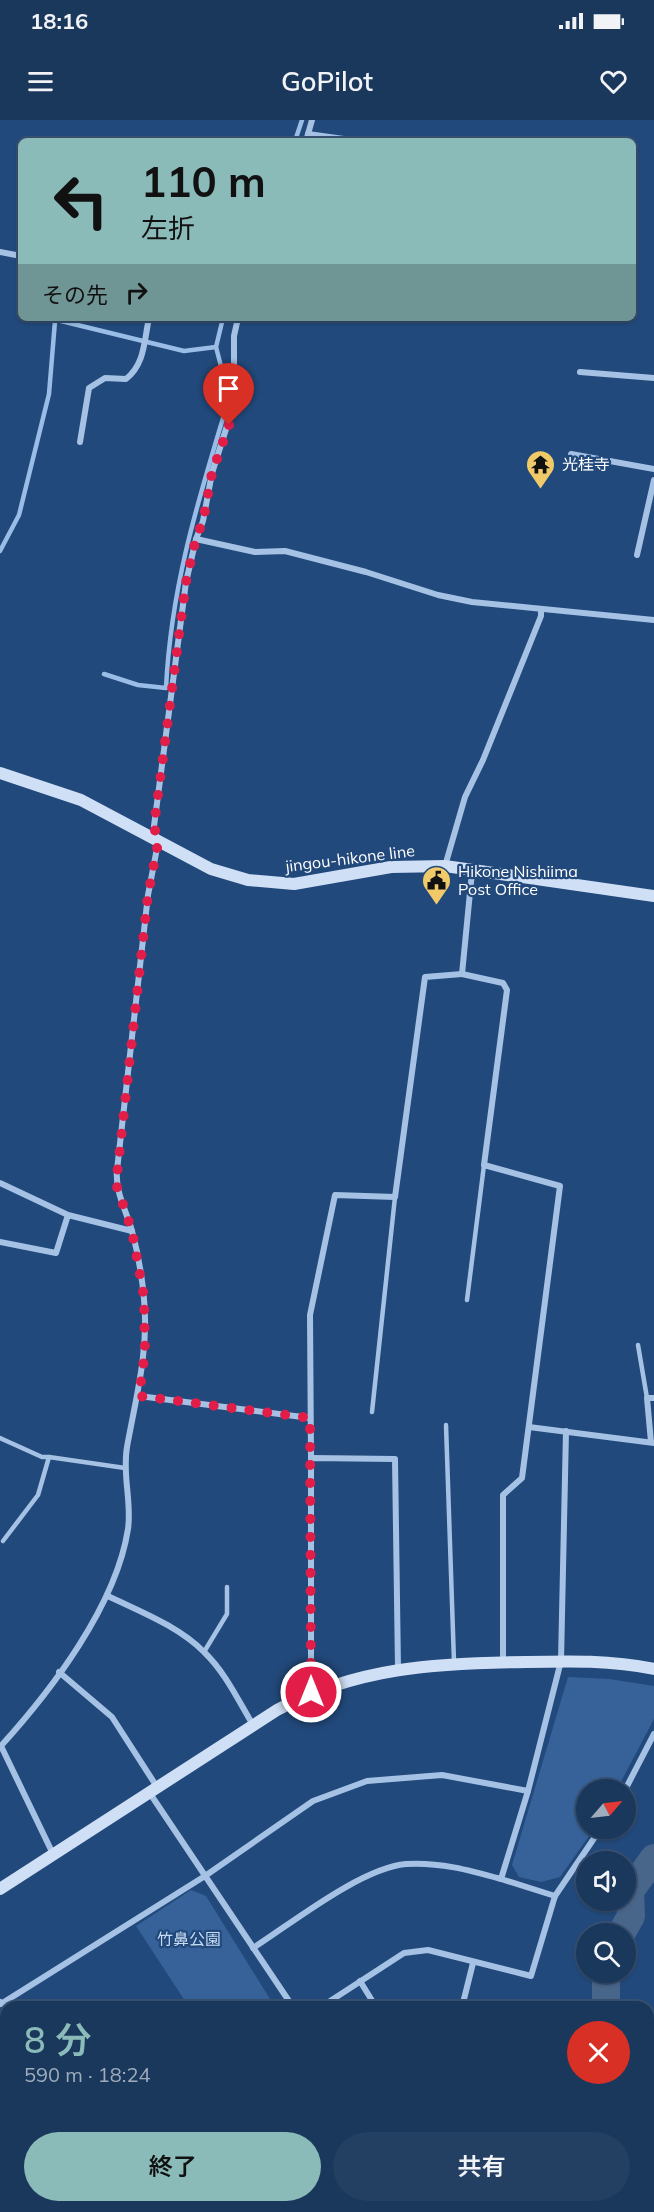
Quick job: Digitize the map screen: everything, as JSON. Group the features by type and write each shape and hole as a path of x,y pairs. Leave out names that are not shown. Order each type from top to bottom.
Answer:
{"street":[{"path":"307,137 312,120"},
{"path":"0,252 18,255"},
{"path":"80,442 89,388 105,378 126,379 134,372 141,363 148,321"},
{"path":"54,1856 0,1746 39,1702 108,1596 128,1528 125,1468 139,1396 145,1352 145,1325 144,1297 132,1231 116,1184 148,895 158,843 154,826 186,582 196,538 203,521 212,473 234,404 234,336 237,321"},
{"path":"580,372 654,378"},
{"path":"571,454 654,470"},
{"path":"637,555 654,480"},
{"path":"196,538 255,552 285,551 461,600 654,620"},
{"path":"445,866 465,797 542,616 541,609"},
{"name":"jingou-hikone line","path":"0,773 81,800 158,843 211,869 248,880 294,884 391,867 445,866 472,872 654,896"},
{"path":"462,974 472,872"},
{"path":"311,1692 310,1315 335,1195 395,1197 425,977 462,974 503,983 507,990 484,1165 560,1186 522,1478 502,1495 503,1662"},
{"path":"0,1184 68,1215 132,1231"},
{"path":"0,1242 56,1253 68,1215"},
{"path":"139,1396 310,1418"},
{"path":"529,1427 652,1442 651,1398"},
{"path":"501,1879 528,1791 561,1662 566,1431"},
{"path":"311,1458 395,1459 398,1668"},
{"path":"108,1596 176,1630 204,1652 225,1676 253,1725"},
{"path":"0,1889 253,1725 311,1692 360,1676 398,1668 503,1662 561,1662 625,1663 654,1669"},
{"path":"59,1672 112,1717 205,1876 289,2001"},
{"path":"631,1779 654,1734"},
{"path":"7,2001 205,1876 313,1801 368,1782 442,1775 528,1791"},
{"path":"330,2001 404,1953 428,1950 531,1976 555,1896 594,1839"},
{"path":"253,1948 363,1877 404,1864 453,1865 555,1896"},
{"path":"464,2001 473,1963"},
{"path":"360,1981 372,2001"}],"lane":[{"path":"467,1300 484,1165"},
{"path":"372,1412 395,1197"},
{"path":"638,1346 651,1398"},
{"path":"446,1425 454,1665"},
{"path":"0,1438 42,1457 125,1468"},
{"path":"3,1541 38,1496 49,1457"},
{"path":"204,1652 227,1614 228,1587"}],"green space":[{"path":"568,1677 609,1679 654,1686 654,1719 622,1779 576,1779 576,1839 587,1839 576,1851 560,1877 541,1882 519,1877 512,1865"},
{"name":"竹鼻公園","path":"191,1890 206,1896 271,2001 185,2001 136,1926"}],"waterway":[{"path":"296,138 302,120"},
{"path":"0,551 19,515 49,394 55,321"},
{"path":"61,321 184,351 216,347"},
{"path":"104,674 138,685 166,688 169,650 180,579 196,510 227,405 228,393 216,347 222,321"},
{"path":"627,1923 631,1916 630,1891 654,1858"},
{"path":"606,1983 606,2001"}],"place":[{"name":"光桂寺","path":"541,490"},
{"name":"Hikone Nishiima Post Office","path":"437,906"}],"route":[{"path":"229,425 212,473 203,521 196,538 186,582 154,826 158,843 148,895 144,948 116,1184 132,1231 144,1297 145,1352 139,1396 310,1418 311,1692"}]}
